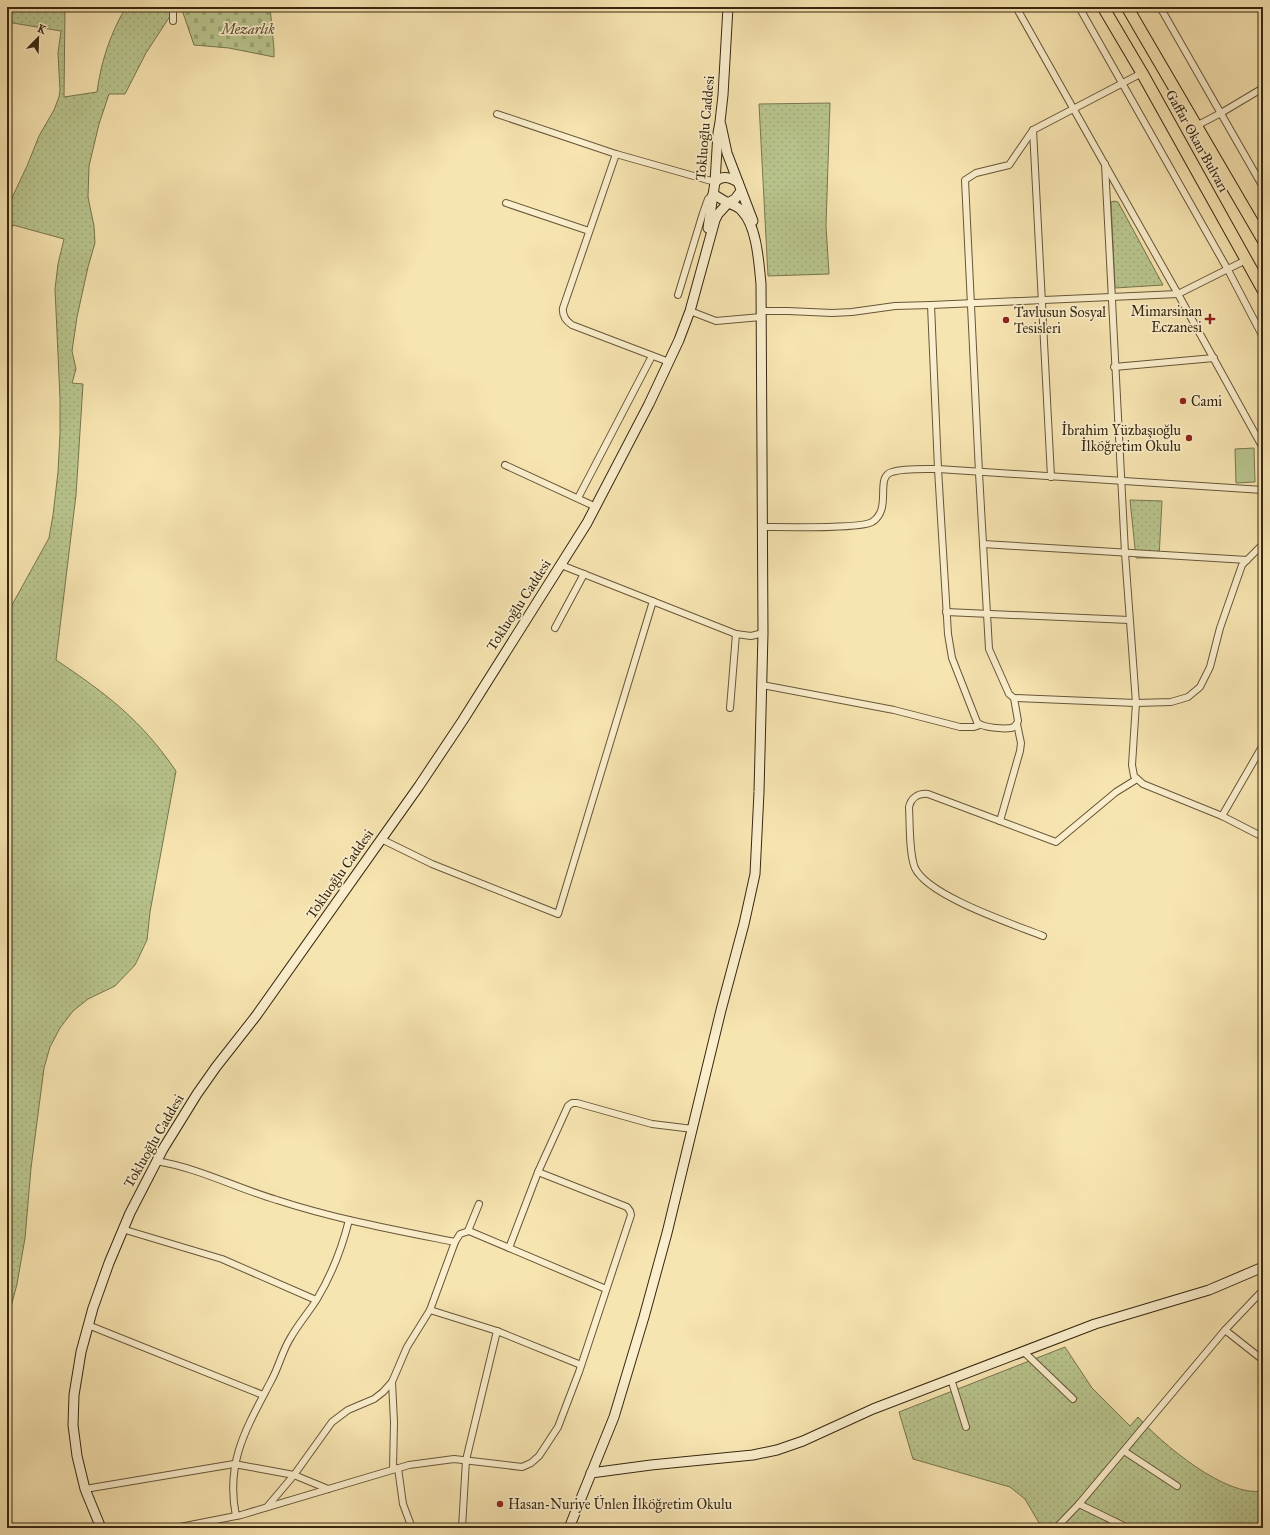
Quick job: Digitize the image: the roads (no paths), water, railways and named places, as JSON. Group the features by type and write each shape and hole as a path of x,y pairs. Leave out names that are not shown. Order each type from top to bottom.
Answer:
{"highway":[{"name":"Gaffar Okan Bulvarı","path":"1103,7 1142,73 1263,290"},
{"name":"Gaffar Okan Bulvarı","path":"1127,7 1263,240"}],"street":[{"path":"173,7 173,20"},
{"name":"Tokluoğlu Caddesi","path":"706,251 706,236 715,182 718,133 723,95 728,7"},
{"path":"1016,7 1214,358 1263,448"},
{"path":"1079,7 1228,270 1263,337"},
{"path":"1160,7 1263,187"},
{"path":"1000,821 1021,743 1014,698 1008,691 989,649 970,304 965,180 976,173 1009,164 1033,130 1142,73"},
{"path":"1196,126 1263,88"},
{"path":"497,114 616,154 715,182 726,177 738,182"},
{"path":"569,1528 614,1417 636,1344 667,1233 721,1010 744,924 755,874 763,633 761,284 753,234 753,222 727,153 720,122"},
{"path":"1033,130 1051,477"},
{"path":"616,154 563,308 565,318 572,325 669,362"},
{"path":"1105,164 1114,367 1129,620 1136,703 1132,765 1134,776 1143,784 1222,816 1263,837"},
{"path":"728,203 735,199 741,191"},
{"path":"678,295 708,198 713,194 743,211 753,234"},
{"path":"506,203 589,231"},
{"name":"Tokluoğlu Caddesi","path":"101,1528 85,1489 76,1448 73,1410 77,1373 88,1325 100,1285 122,1229 156,1161 181,1118 212,1072 256,1016 446,745 561,565 596,507 669,362 690,311 717,216 728,203"},
{"path":"690,311 716,321 761,314 794,311 832,313 896,306 1178,294 1246,260"},
{"path":"931,305 946,612 952,658 977,722 985,727 1011,728 1017,724"},
{"path":"578,498 652,356"},
{"path":"1114,367 1214,358"},
{"path":"505,465 596,507"},
{"path":"762,527 868,525 878,517 882,510 884,501 883,484 888,475 892,472 922,469 1263,490"},
{"path":"983,544 1247,560"},
{"path":"1014,698 1136,703 1177,701 1188,697 1200,687 1210,667 1220,628 1242,565 1263,544"},
{"path":"561,565 736,634 751,636 763,633"},
{"path":"555,628 584,574"},
{"path":"381,839 432,864 558,914 653,601"},
{"path":"946,612 1129,620"},
{"path":"730,708 736,634"},
{"path":"762,685 894,710 960,727 974,727 980,725"},
{"path":"1222,816 1263,745"},
{"path":"1043,936 965,904 933,887 923,879 912,859 909,807 912,800 917,795 928,794 1056,842 1116,792 1138,779"},
{"path":"509,1248 538,1172 568,1106 572,1103 577,1102 652,1124 693,1129"},
{"path":"156,1161 187,1167 271,1198 348,1220 455,1242"},
{"path":"175,1528 236,1516 408,1465 454,1459 522,1467 535,1460 542,1453 558,1427 581,1365 631,1218 630,1211 627,1207 538,1172"},
{"path":"468,1232 479,1204"},
{"path":"236,1516 232,1484 234,1464 245,1433 272,1379 291,1336 316,1300 336,1260 348,1220"},
{"path":"122,1229 222,1259 316,1300"},
{"path":"267,1507 294,1475 332,1422 348,1410 374,1399 384,1392 392,1382 407,1347 430,1310 455,1242 460,1234 468,1232 606,1289"},
{"path":"592,1473 753,1455 777,1450 854,1417 951,1379 1114,1318 1209,1290 1263,1267"},
{"path":"1056,1528 1079,1504 1225,1330 1263,1290"},
{"path":"430,1310 497,1331 581,1365"},
{"path":"88,1325 263,1395"},
{"path":"1225,1330 1263,1360"},
{"path":"462,1528 466,1460 497,1331"},
{"path":"1023,1352 1073,1399"},
{"path":"951,1379 966,1427"},
{"path":"392,1382 396,1468 403,1504 412,1528"},
{"path":"1124,1451 1177,1486"},
{"path":"85,1489 234,1464 294,1475 328,1489"},
{"path":"1079,1504 1124,1526"}],"place":[{"name":"Mimarsinan Eczanesi","path":"1210,319"},
{"name":"Tavlusun Sosyal Tesisleri","path":"1006,320"},
{"name":"Cami","path":"1183,401"},
{"name":"İbrahim Yüzbaşıoğlu İlköğretim Okulu","path":"1189,438"},
{"name":"Hasan-Nuriye Ünlen İlköğretim Okulu","path":"500,1504"}],"park label":[{"name":"Mezarlık","path":"248,29"}]}
